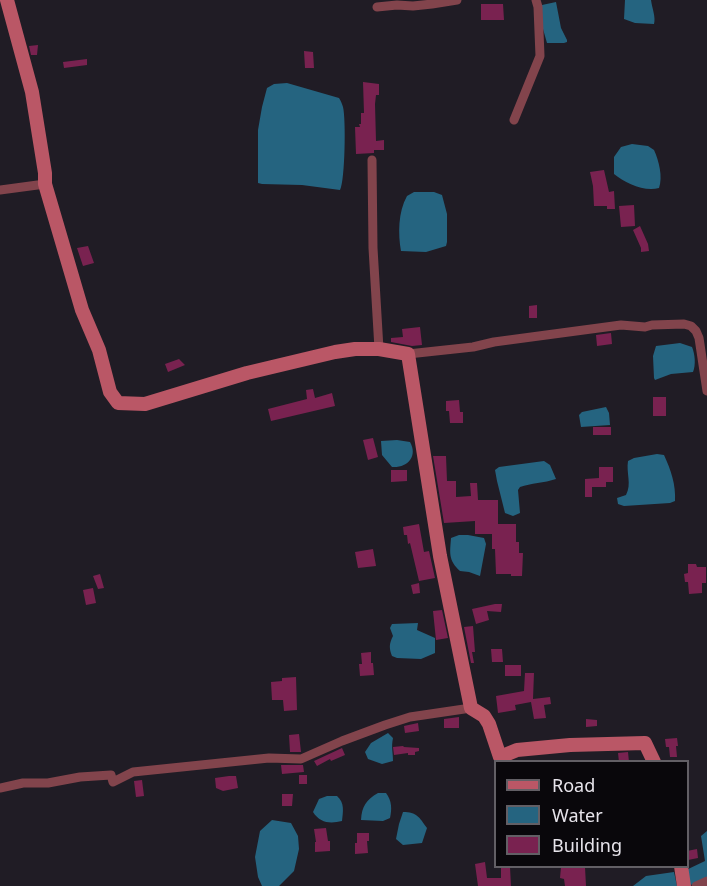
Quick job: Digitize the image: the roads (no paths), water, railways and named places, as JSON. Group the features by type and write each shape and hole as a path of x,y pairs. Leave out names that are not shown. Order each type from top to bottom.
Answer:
{"street":[{"path":"7,0 32,92 45,184 82,310 99,351 110,392 118,403 145,404 247,373 355,349 379,349 408,354 473,347 494,342 621,325 645,327 684,324 691,326 699,338 707,391"},
{"path":"377,8 457,0"},
{"path":"514,120 540,56 536,0"},
{"path":"372,160 379,349"},
{"path":"0,190 45,184"},
{"path":"408,354 440,556 471,708"},
{"path":"0,788 23,783 48,783 80,777 111,775 113,782 133,772 269,758 301,759 342,741 410,717 471,708 484,716 489,724 500,757 517,750 645,743 653,760"},
{"path":"681,868 684,886"},
{"path":"696,886 707,881"}],"water":[{"path":"625,0 651,0 654,24 635,23 624,19"},
{"path":"556,2 561,28 567,42 547,43 541,22 542,5"},
{"path":"287,83 340,100 344,114 345,136 340,190 258,183 258,130 267,88 274,84"},
{"path":"632,144 648,146 654,150 660,169 659,188 647,189 635,186 614,174 614,157 621,147"},
{"path":"414,192 434,192 442,195 447,214 446,246 426,252 401,251 400,216 407,196"},
{"path":"680,343 692,347 695,360 693,372 671,374 655,380 653,356 656,346"},
{"path":"606,407 610,425 581,427 579,415 582,412"},
{"path":"381,441 410,442 413,452 407,463 392,467 382,455"},
{"path":"657,454 664,455 669,466 674,483 675,501 624,506 618,504 617,498 626,495 628,491 628,461"},
{"path":"544,461 550,465 556,479 520,487 518,490 520,513 513,516 505,513 495,470 499,467"},
{"path":"459,535 484,538 486,544 480,576 460,571 453,563 450,552 451,538"},
{"path":"418,623 417,630 435,638 435,653 421,659 392,656 390,646 393,636 390,628 392,624"},
{"path":"388,733 393,738 393,761 382,764 368,759 365,752 371,743"},
{"path":"378,793 386,793 389,799 390,818 383,821 361,820 365,804"},
{"path":"337,796 341,802 342,821 326,822 313,812 319,799"},
{"path":"403,812 417,816 427,828 422,843 403,845 396,839"},
{"path":"272,820 291,823 298,836 299,849 294,871 279,886 262,886 255,857 260,831"},
{"path":"707,831 707,879 688,886 684,871 705,861 701,836"},
{"path":"674,872 677,886 633,886 646,876"}]}
